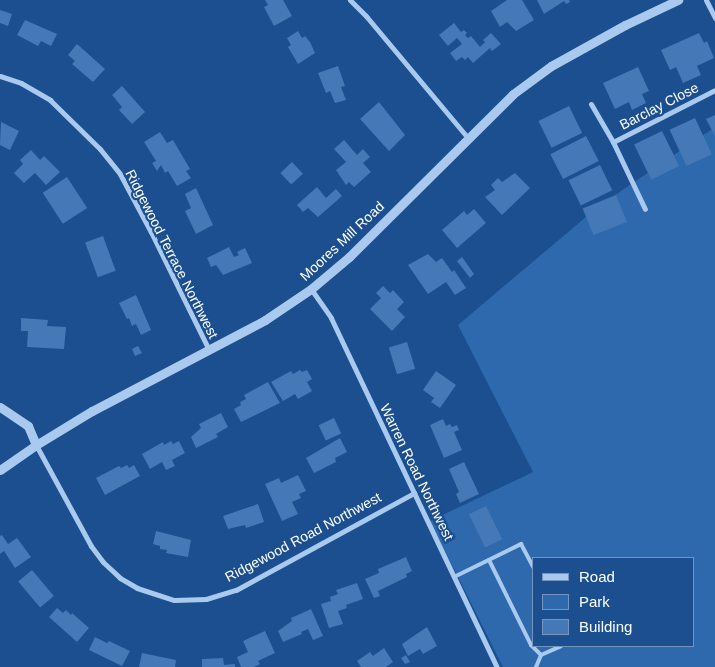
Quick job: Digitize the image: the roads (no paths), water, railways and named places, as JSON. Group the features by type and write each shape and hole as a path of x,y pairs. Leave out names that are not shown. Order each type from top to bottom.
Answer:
{"street":[{"path":"350,0 366,16 469,139"},
{"name":"Moores Mill Road","path":"0,470 36,445 92,412 266,320 311,289 349,257 513,94 551,66 625,25 678,0"},
{"path":"706,0 715,18"},
{"name":"Ridgewood Terrace Northwest","path":"0,76 21,83 50,100 100,149 120,174 209,350"},
{"name":"Barclay Close","path":"613,142 715,90"},
{"name":"Barclay Close","path":"591,104 613,142 645,209"},
{"name":"Warren Road Northwest","path":"311,289 330,318 497,667"},
{"name":"Ridgewood Road Northwest","path":"0,407 28,426 36,445 91,546 103,562 120,578 137,588 174,600 206,599 236,590 414,493"}],"lane":[{"path":"454,577 522,544 532,564"},
{"path":"489,560 532,646"},
{"path":"533,647 541,655"},
{"path":"536,667 541,655 559,647"}]}
